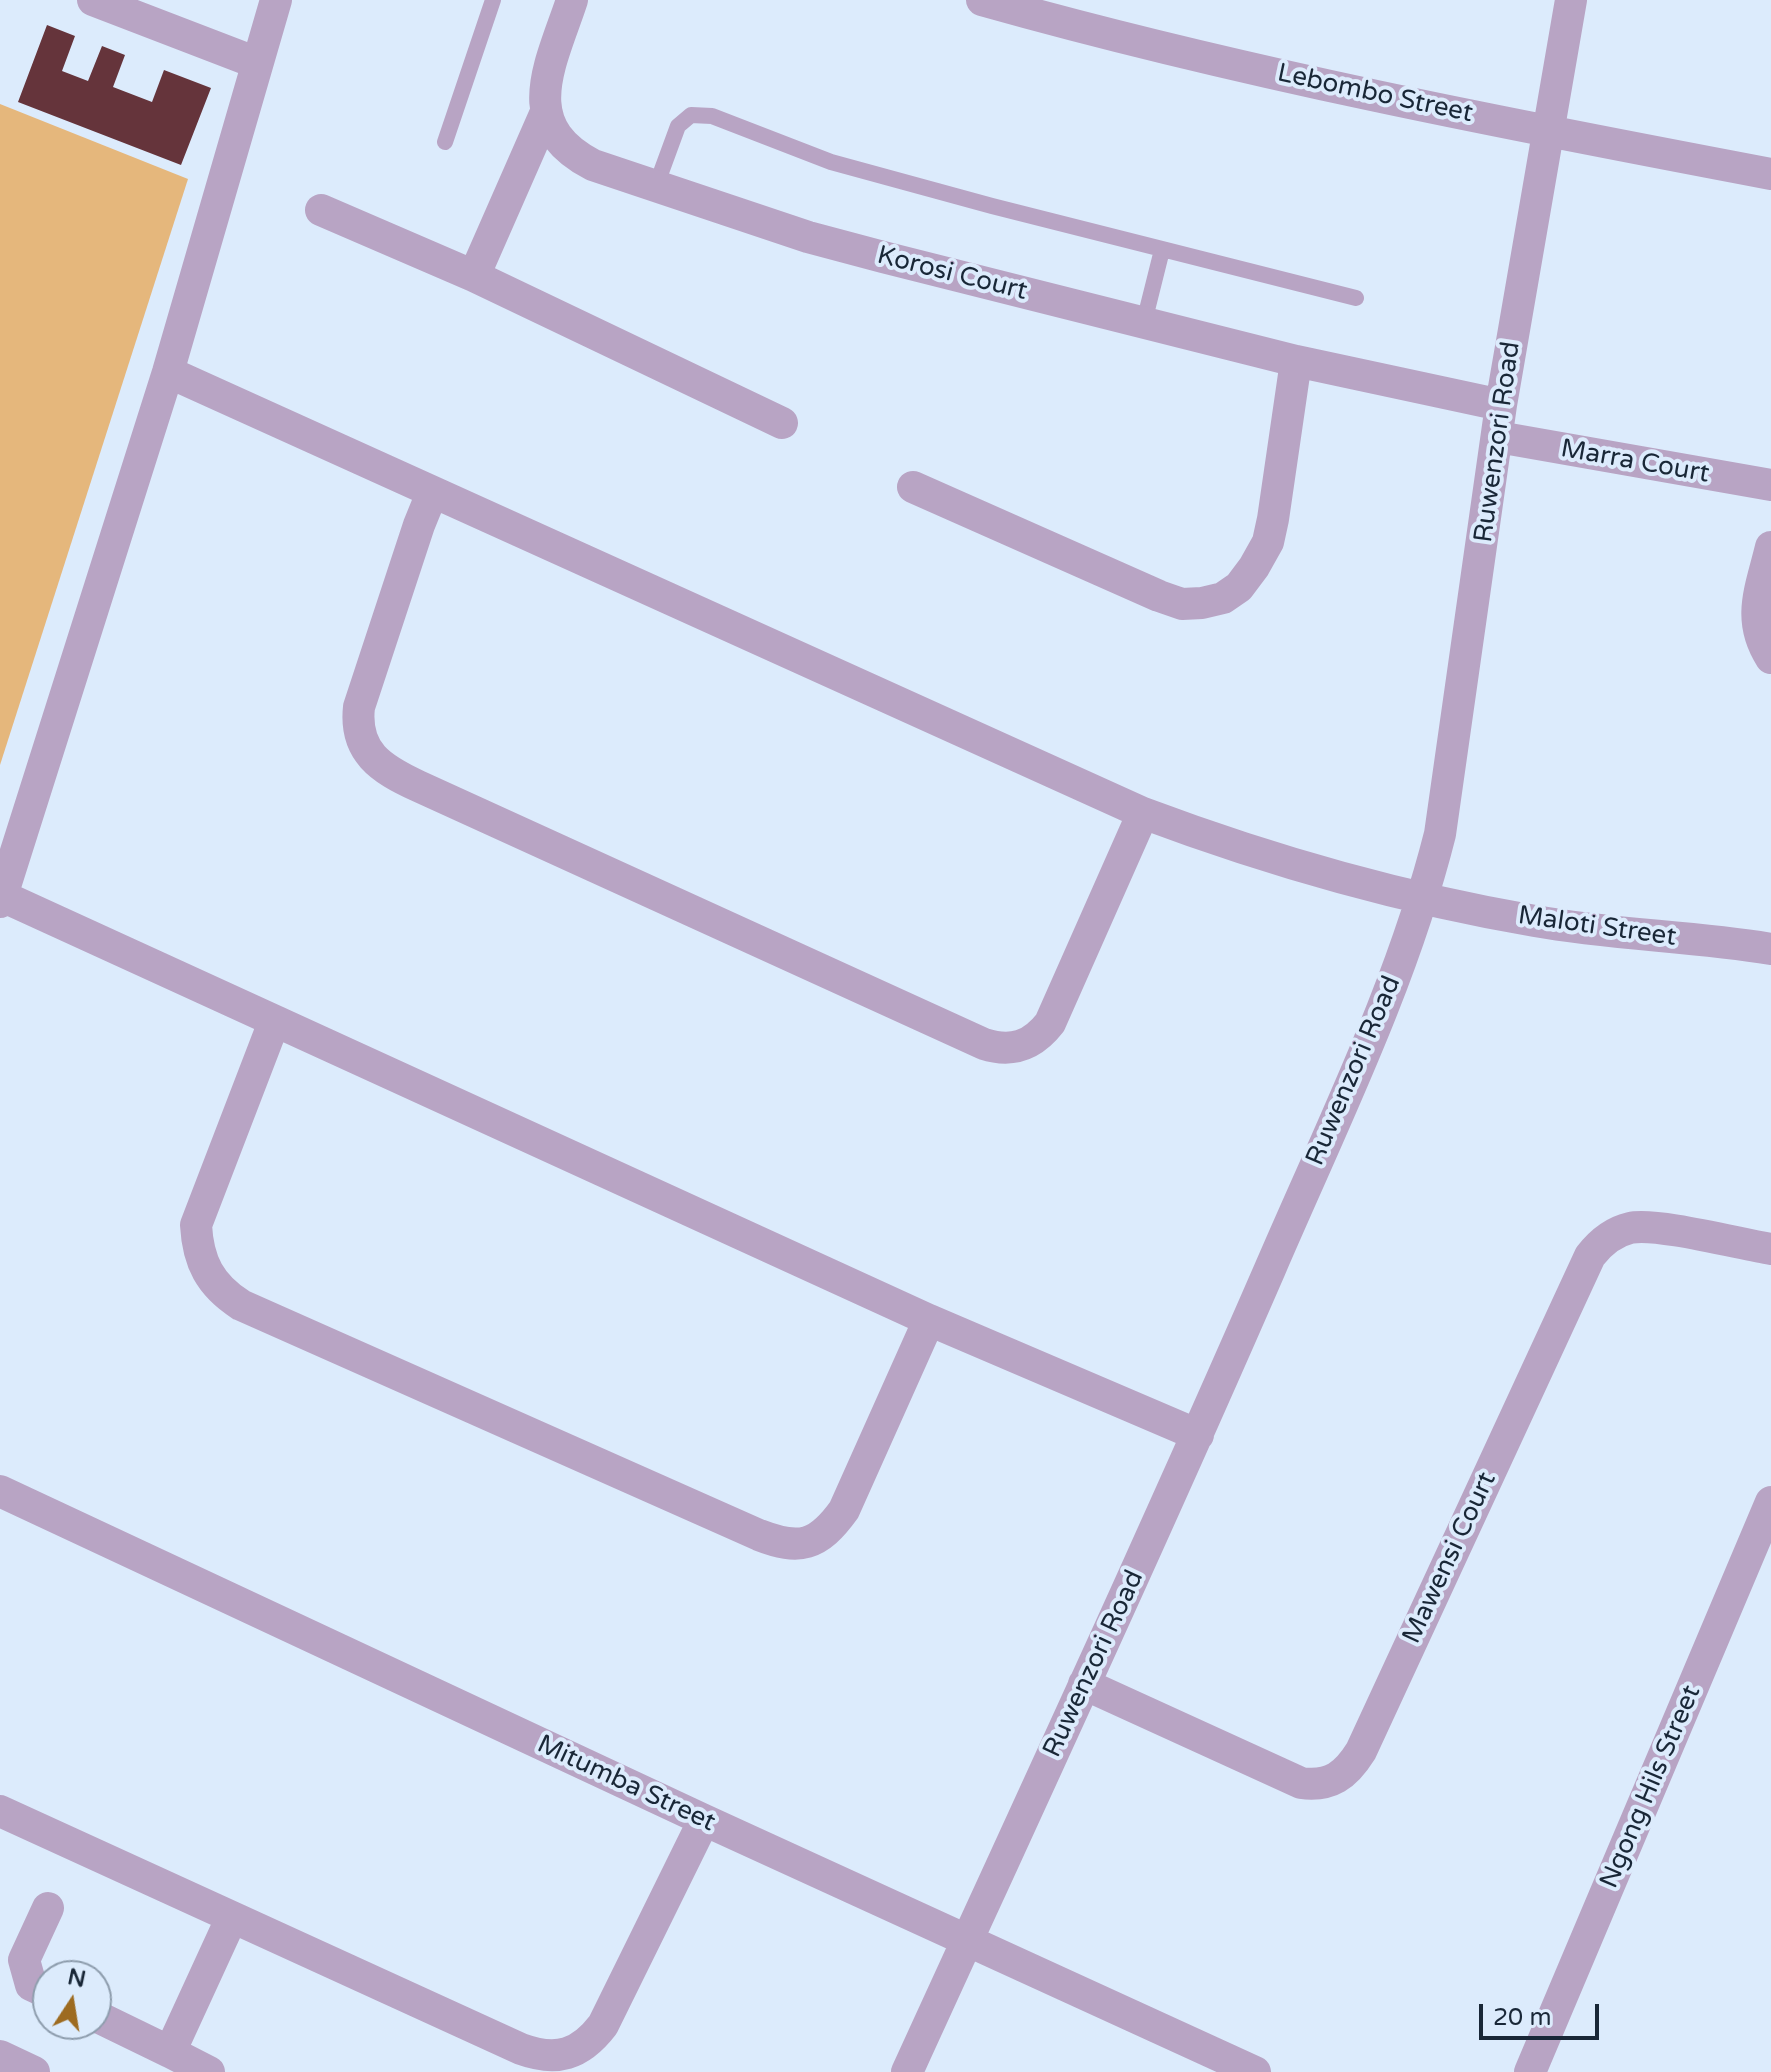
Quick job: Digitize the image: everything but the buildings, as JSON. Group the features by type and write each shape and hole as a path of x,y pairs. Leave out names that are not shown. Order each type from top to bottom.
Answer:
{"street":[{"path":"93,0 257,63"},
{"path":"276,0 168,372 1,899 929,1320 1198,1435"},
{"path":"474,276 546,112 547,76 572,0"},
{"name":"Lebombo Street","path":"982,0 1286,76 1771,174"},
{"name":"Ruwenzori Road","path":"907,2072 1198,1435 1378,1017 1424,898 1440,834 1501,405 1571,0"},
{"name":"Korosi Court","path":"546,112 560,143 575,156 593,165 808,237 1296,361 1501,405"},
{"path":"321,210 474,276 782,423"},
{"path":"913,487 1159,596 1182,604 1223,598 1239,587 1268,542 1296,361"},
{"name":"Maloti Street","path":"168,372 1143,813 1261,855 1360,884 1424,898 1536,921 1771,949"},
{"name":"Marra Court","path":"1498,437 1771,485"},
{"path":"432,493 359,707 359,733 371,756 381,766 418,786 984,1044 997,1048 1018,1048 1037,1038 1050,1023 1143,813"},
{"path":"1771,547 1756,625 1771,658"},
{"path":"274,1022 196,1225 199,1255 204,1269 214,1284 241,1305 759,1535 791,1545 816,1539 834,1524 844,1510 929,1320"},
{"name":"Mawensi Court","path":"1084,1684 1301,1783 1321,1784 1341,1777 1361,1751 1590,1256 1597,1247 1617,1233 1640,1227 1771,1249"},
{"name":"Mitumba Street","path":"0,1491 1239,2069"},
{"name":"Ngong Hils Street","path":"1530,2072 1771,1502"},
{"path":"0,1811 521,2049 572,2061 603,2025 704,1820"},
{"path":"32,1985 24,1960 48,1908"},
{"path":"170,2052 232,1917"},
{"path":"112,2024 209,2072"},
{"path":"0,2056 34,2072"}],"lane":[{"path":"445,142 493,0"},
{"path":"656,186 678,126 691,115 712,116 831,162 1356,298"},
{"path":"1144,322 1162,250"}],"shaded area":[{"path":"0,104 188,179 0,765"}]}
